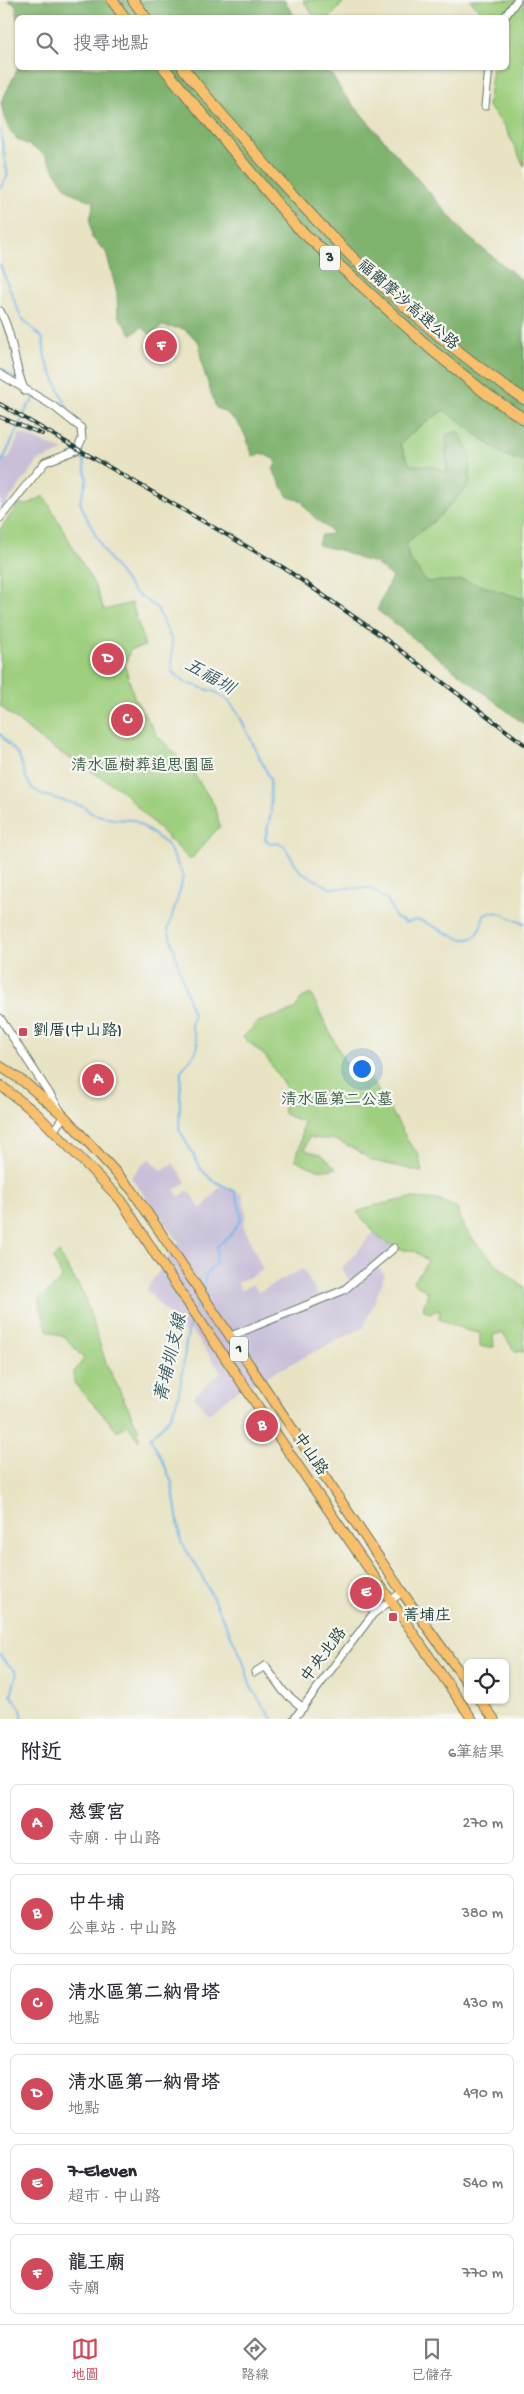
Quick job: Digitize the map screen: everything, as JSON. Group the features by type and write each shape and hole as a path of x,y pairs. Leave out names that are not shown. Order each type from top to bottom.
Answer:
{"highway":[{"path":"112,0 124,15"},
{"path":"133,0 144,15"},
{"name":"福爾摩沙高速公路","path":"166,70 296,226 432,350 488,395 524,419"},
{"name":"福爾摩沙高速公路","path":"185,70 266,168 323,229 380,284 443,338 524,399"}],"main road":[{"name":"1","path":"0,1066 24,1082 64,1116"},
{"name":"1","path":"0,1085 19,1098 54,1130"},
{"name":"中山路","path":"64,1116 132,1190 402,1592 464,1678"},
{"name":"中山路","path":"54,1130 122,1200 159,1260 472,1719"},
{"path":"483,1704 494,1719"}],"street":[{"path":"506,15 517,0"},
{"path":"485,106 489,70"},
{"path":"0,312 13,346 19,378 26,391"},
{"path":"0,374 53,406 81,428 82,439 77,450 45,462 0,518"},
{"name":"中山路","path":"0,1018 64,1116"},
{"path":"54,1130 64,1116"},
{"path":"231,1336 344,1290 394,1248"},
{"name":"中央北路","path":"294,1719 373,1614 402,1592"},
{"path":"255,1672 265,1666 284,1692 303,1708"}],"shaded area":[{"path":"20,433 64,451 38,461 0,511 0,460 9,458"},
{"path":"149,1158 161,1171 173,1163 186,1182 174,1190 179,1197 188,1190 201,1209 220,1187 242,1194 246,1215 243,1225 263,1270 238,1283 241,1290 253,1284 258,1292 303,1269 318,1296 349,1281 342,1268 374,1232 379,1238 398,1248 377,1266 385,1275 364,1327 235,1392 208,1414 194,1396 221,1372 192,1331 185,1332 146,1290 179,1242 131,1177"}],"green space":[{"path":"7,0 284,0 294,15 17,15 16,5"},
{"path":"303,0 345,0 333,15 313,15"},
{"path":"470,0 524,0 524,166 505,127 488,106 493,70 509,70 509,15 483,15"},
{"path":"17,70 328,70 343,93 467,236 524,282 524,462 504,455 444,410 419,427 400,444 410,465 432,466 447,472 446,435 458,431 470,452 470,484 439,517 407,542 408,556 426,582 463,580 524,599 524,724 377,610 392,576 375,563 360,559 343,551 317,545 322,535 333,534 312,515 302,501 288,497 273,470 277,461 262,453 253,457 248,441 236,421 216,408 202,365 199,342 184,329 161,326 152,336 142,327 132,335 118,316 117,293 106,252 92,238 90,221 94,201 83,198 68,190 42,153 16,138 4,117 1,103"},
{"path":"444,410 504,455 524,462 524,599 463,580 426,582 408,556 407,542 439,517 470,484 446,450 447,472 432,466 410,465 400,443"},
{"name":"清水區樹葬追思園區","path":"44,496 95,586 104,610 132,603 145,646 130,650 125,666 134,697 157,735 192,771 214,805 220,826 190,860 120,789 42,741 0,706 0,529 19,504 27,505"},
{"name":"清水區第二公墓","path":"311,994 344,1061 369,1077 391,1110 409,1143 418,1153 422,1172 370,1160 351,1147 330,1139 309,1137 305,1150 322,1155 336,1168 325,1170 315,1168 295,1159 300,1147 303,1122 284,1114 283,1096 287,1089 266,1057 243,1037 258,1022 294,1010 302,998"},
{"path":"412,1198 442,1201 453,1206 458,1210 460,1219 466,1229 484,1252 524,1287 524,1352 514,1351 503,1333 493,1335 494,1347 480,1347 480,1333 468,1331 439,1319 440,1310 429,1313 423,1309 428,1292 413,1282 428,1261 413,1250 401,1250 379,1238 357,1212 377,1205"},
{"path":"59,1253 84,1295 106,1363 138,1428 139,1441 127,1424 118,1431 74,1383 74,1372 84,1359 66,1338 48,1331 38,1299 53,1288 62,1277 53,1258"}],"waterway":[{"name":"五福圳","path":"0,130 8,176 0,188"},
{"name":"五福圳","path":"0,265 21,317 43,339 45,358 71,417"},
{"name":"菁埔圳支線","path":"0,368 19,381"},
{"name":"菁埔圳支線","path":"0,462 3,460 28,406 33,401 32,395"},
{"name":"五福圳","path":"81,447 87,479 80,502 84,512 105,553 133,591 157,608 172,641 172,671 184,682 215,692 227,699 238,713 270,779 271,813 265,839 270,843 278,843 284,846 300,871 330,888 370,888 388,901 395,917 406,923 416,920 424,922 457,938 465,939 472,938 478,933 484,915 490,913 500,913 524,923"},
{"name":"菁埔圳支線","path":"0,734 19,756 26,778 32,788 43,795 83,806 91,813 112,819 134,820 167,844 183,875 168,929 193,1015 191,1025 198,1045 196,1052 181,1071 179,1129 201,1169 212,1180 235,1192 241,1219 230,1236 217,1246 216,1263 206,1274 204,1289"},
{"name":"菁埔圳支線","path":"196,1308 200,1299"},
{"name":"菁埔圳支線","path":"193,1317 186,1341 182,1379 176,1403 169,1418 150,1438 162,1459 172,1483 181,1542 199,1570 242,1658 251,1687 272,1719"},
{"path":"0,1655 17,1673 11,1695 21,1709 23,1719"}],"railway":[{"path":"0,404 284,568 383,637 524,744"},
{"path":"0,417 42,434"}],"place":[{"name":"龍王廟","path":"161,346"},
{"name":"清水區第一納骨塔","path":"108,659"},
{"name":"清水區第二納骨塔","path":"127,720"},
{"name":"劉厝(中山路)","path":"23,1032"},
{"name":"慈雲宮","path":"98,1080"},
{"name":"中牛埔","path":"262,1426"},
{"name":"7-Eleven","path":"366,1593"},
{"name":"菁埔庄","path":"393,1617"}]}
